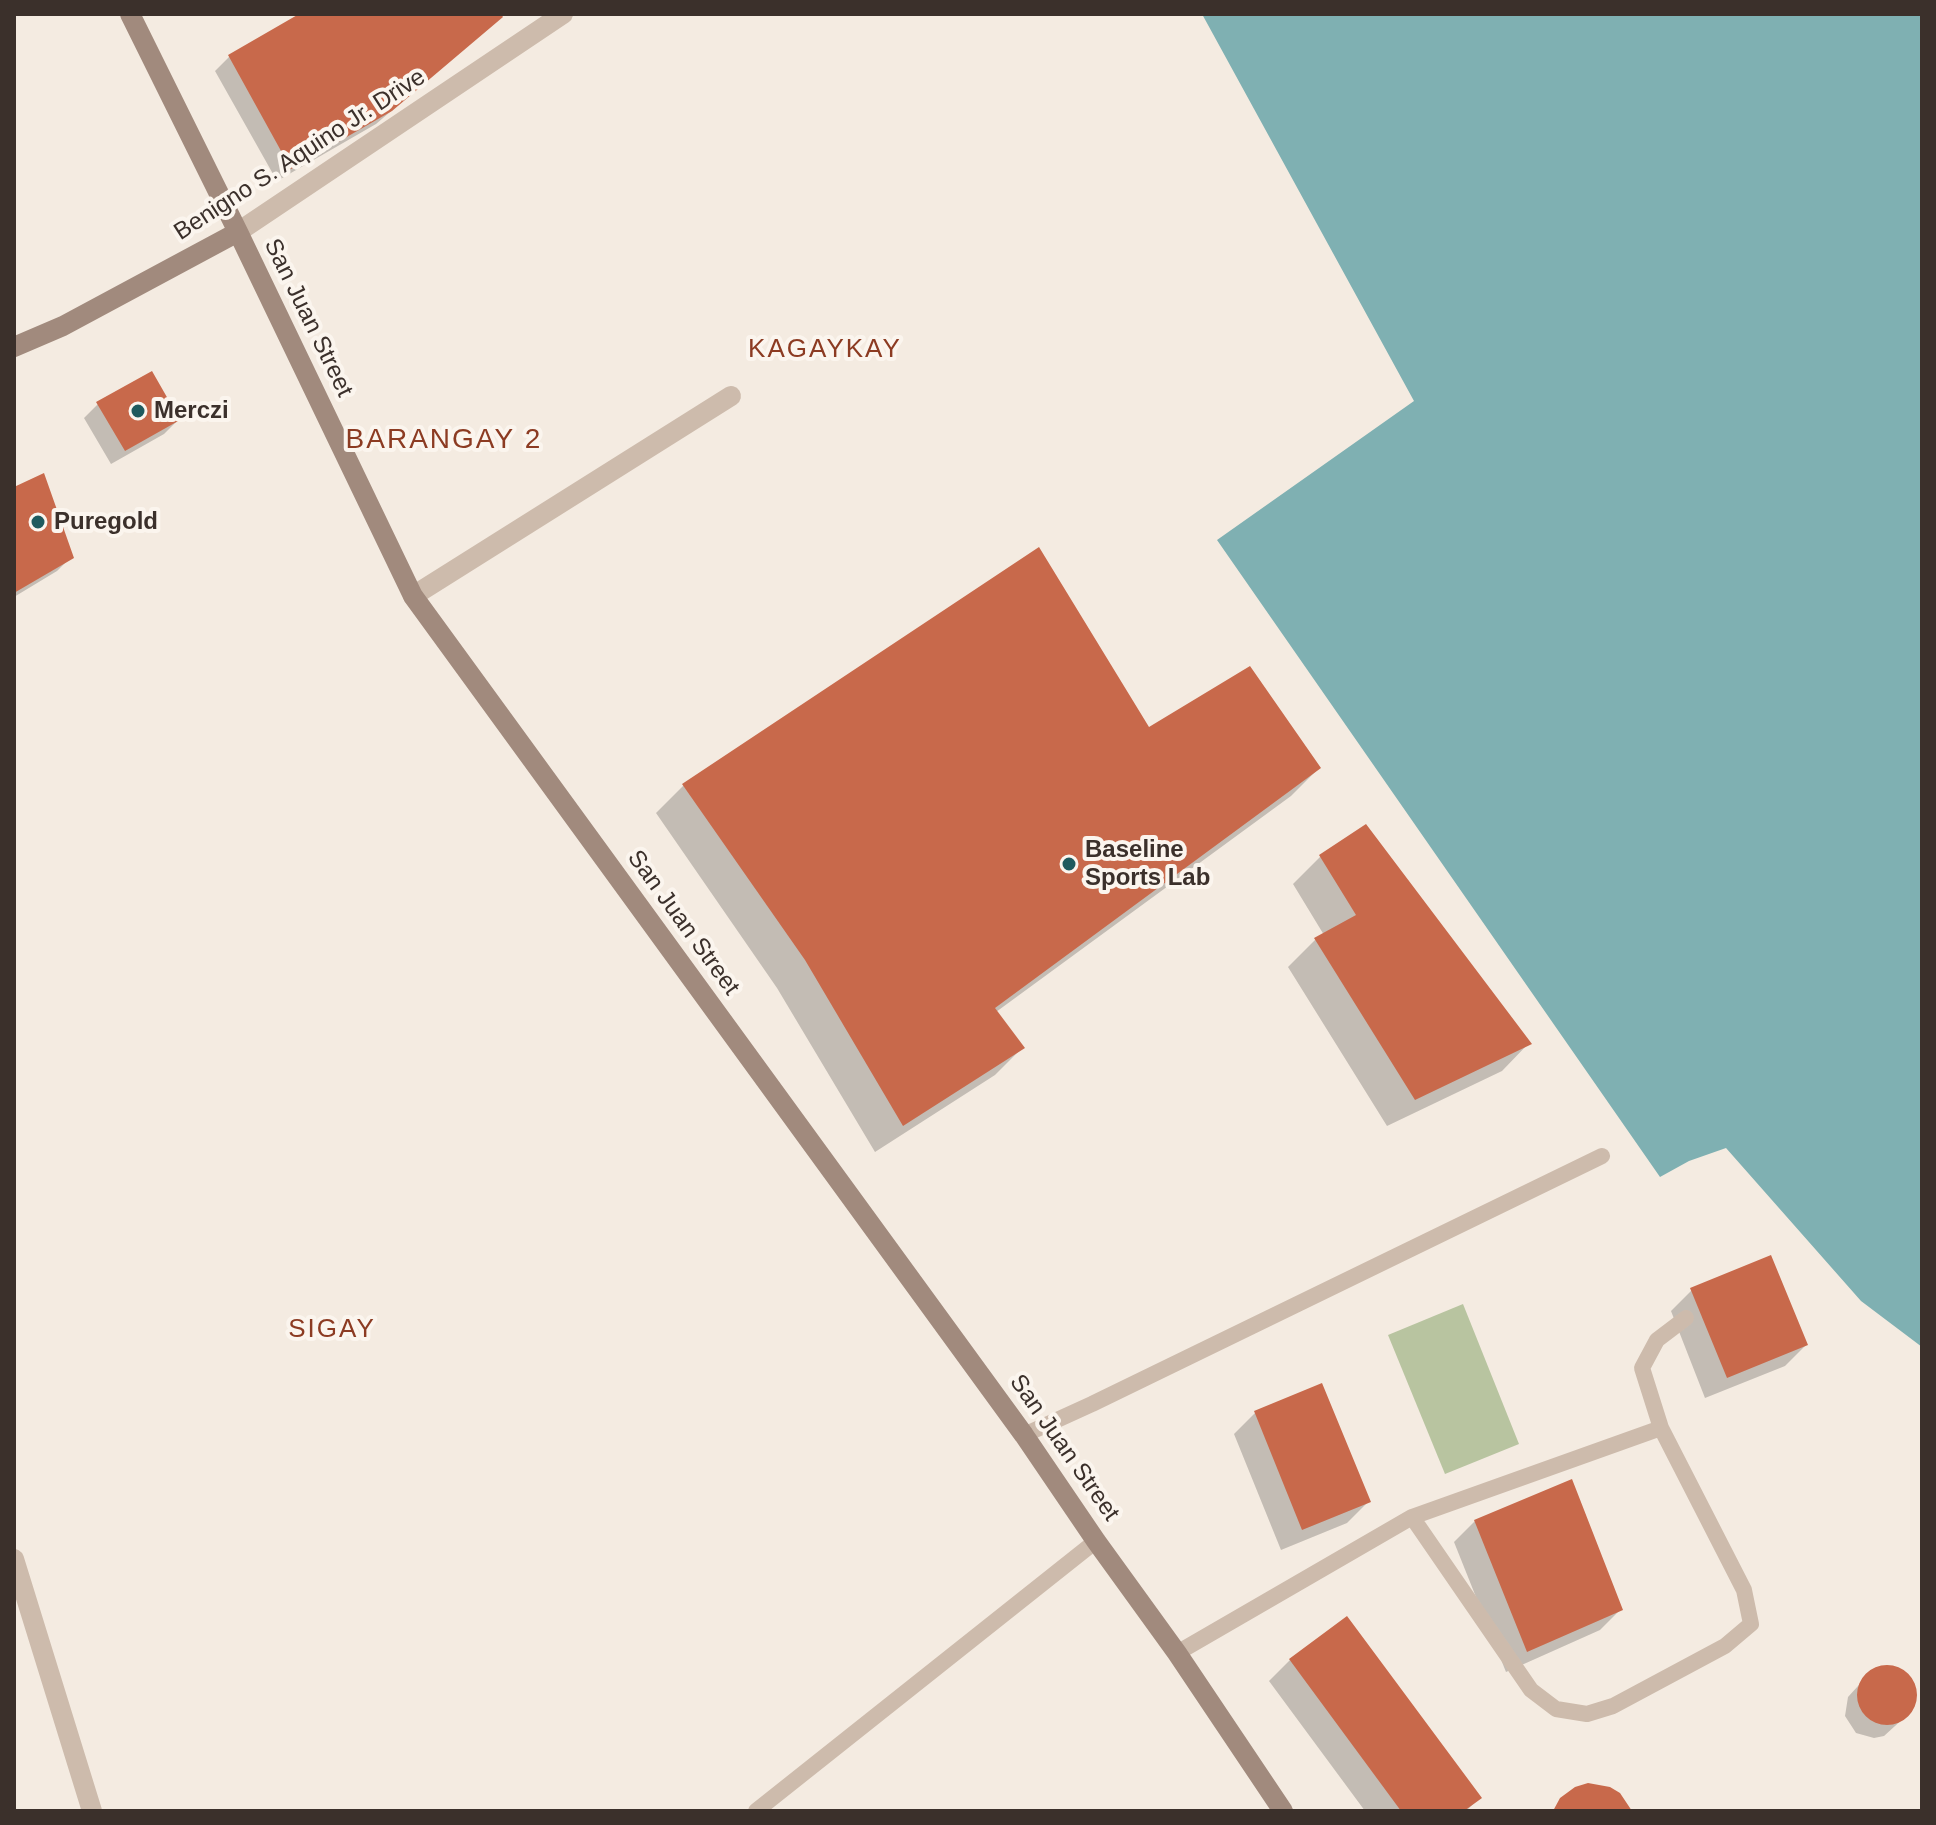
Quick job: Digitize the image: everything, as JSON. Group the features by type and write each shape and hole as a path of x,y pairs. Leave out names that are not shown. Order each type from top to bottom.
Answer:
{"main road":[{"name":"San Juan Street","path":"130,14 413,596 1024,1435 1283,1811"},
{"name":"Benigno S. Aquino Jr. Drive","path":"14,347 63,326 238,232"}],"street":[{"name":"Benigno S. Aquino Jr. Drive","path":"238,232 563,14"},
{"path":"413,596 731,396"},
{"path":"14,1559 18,1589 92,1811"}],"lane":[{"path":"1024,1435 1602,1156"},
{"path":"1412,1517 1531,1690 1556,1709 1587,1714 1613,1706 1725,1646 1751,1624 1744,1590 1661,1428 1642,1368 1657,1340 1686,1318"},
{"path":"1177,1653 1412,1517 1661,1428"},
{"path":"756,1811 1096,1541"}],"green space":[{"path":"1463,1304 1519,1444 1445,1474 1388,1335"}],"water":[{"path":"1202,14 1922,14 1922,1347 1861,1301 1726,1148 1689,1161 1660,1177 1217,540 1414,401"}],"building":[{"path":"299,14 501,14 503,17 392,111 291,169 228,55"},
{"name":"Merczi","path":"152,371 180,420 125,451 96,402"},
{"name":"Puregold","path":"44,473 74,558 14,593 14,487"},
{"path":"1039,547 1149,727 1250,666 1321,768 995,1008 1025,1048 903,1126 805,960 682,784"},
{"path":"1366,824 1532,1044 1415,1100 1314,938 1356,915 1319,855"},
{"path":"1771,1255 1808,1345 1727,1378 1690,1288"},
{"path":"1322,1383 1371,1502 1302,1530 1254,1411"},
{"path":"1572,1479 1623,1610 1527,1652 1474,1520"},
{"path":"1347,1616 1482,1798 1464,1811 1401,1811 1289,1659"},
{"path":"1887,1665 1908,1674 1917,1695 1908,1716 1887,1725 1866,1716 1857,1695 1866,1674"},
{"path":"1588,1783 1610,1787 1620,1793 1632,1811 1553,1811 1560,1798 1575,1787"}],"place":[{"name":"Merczi","path":"138,411"},
{"name":"Puregold","path":"38,522"},
{"name":"Baseline Sports Lab","path":"1069,864"}],"district":[{"name":"KAGAYKAY","path":"825,350"},
{"name":"BARANGAY 2","path":"444,440"},
{"name":"SIGAY","path":"332,1330"}]}
